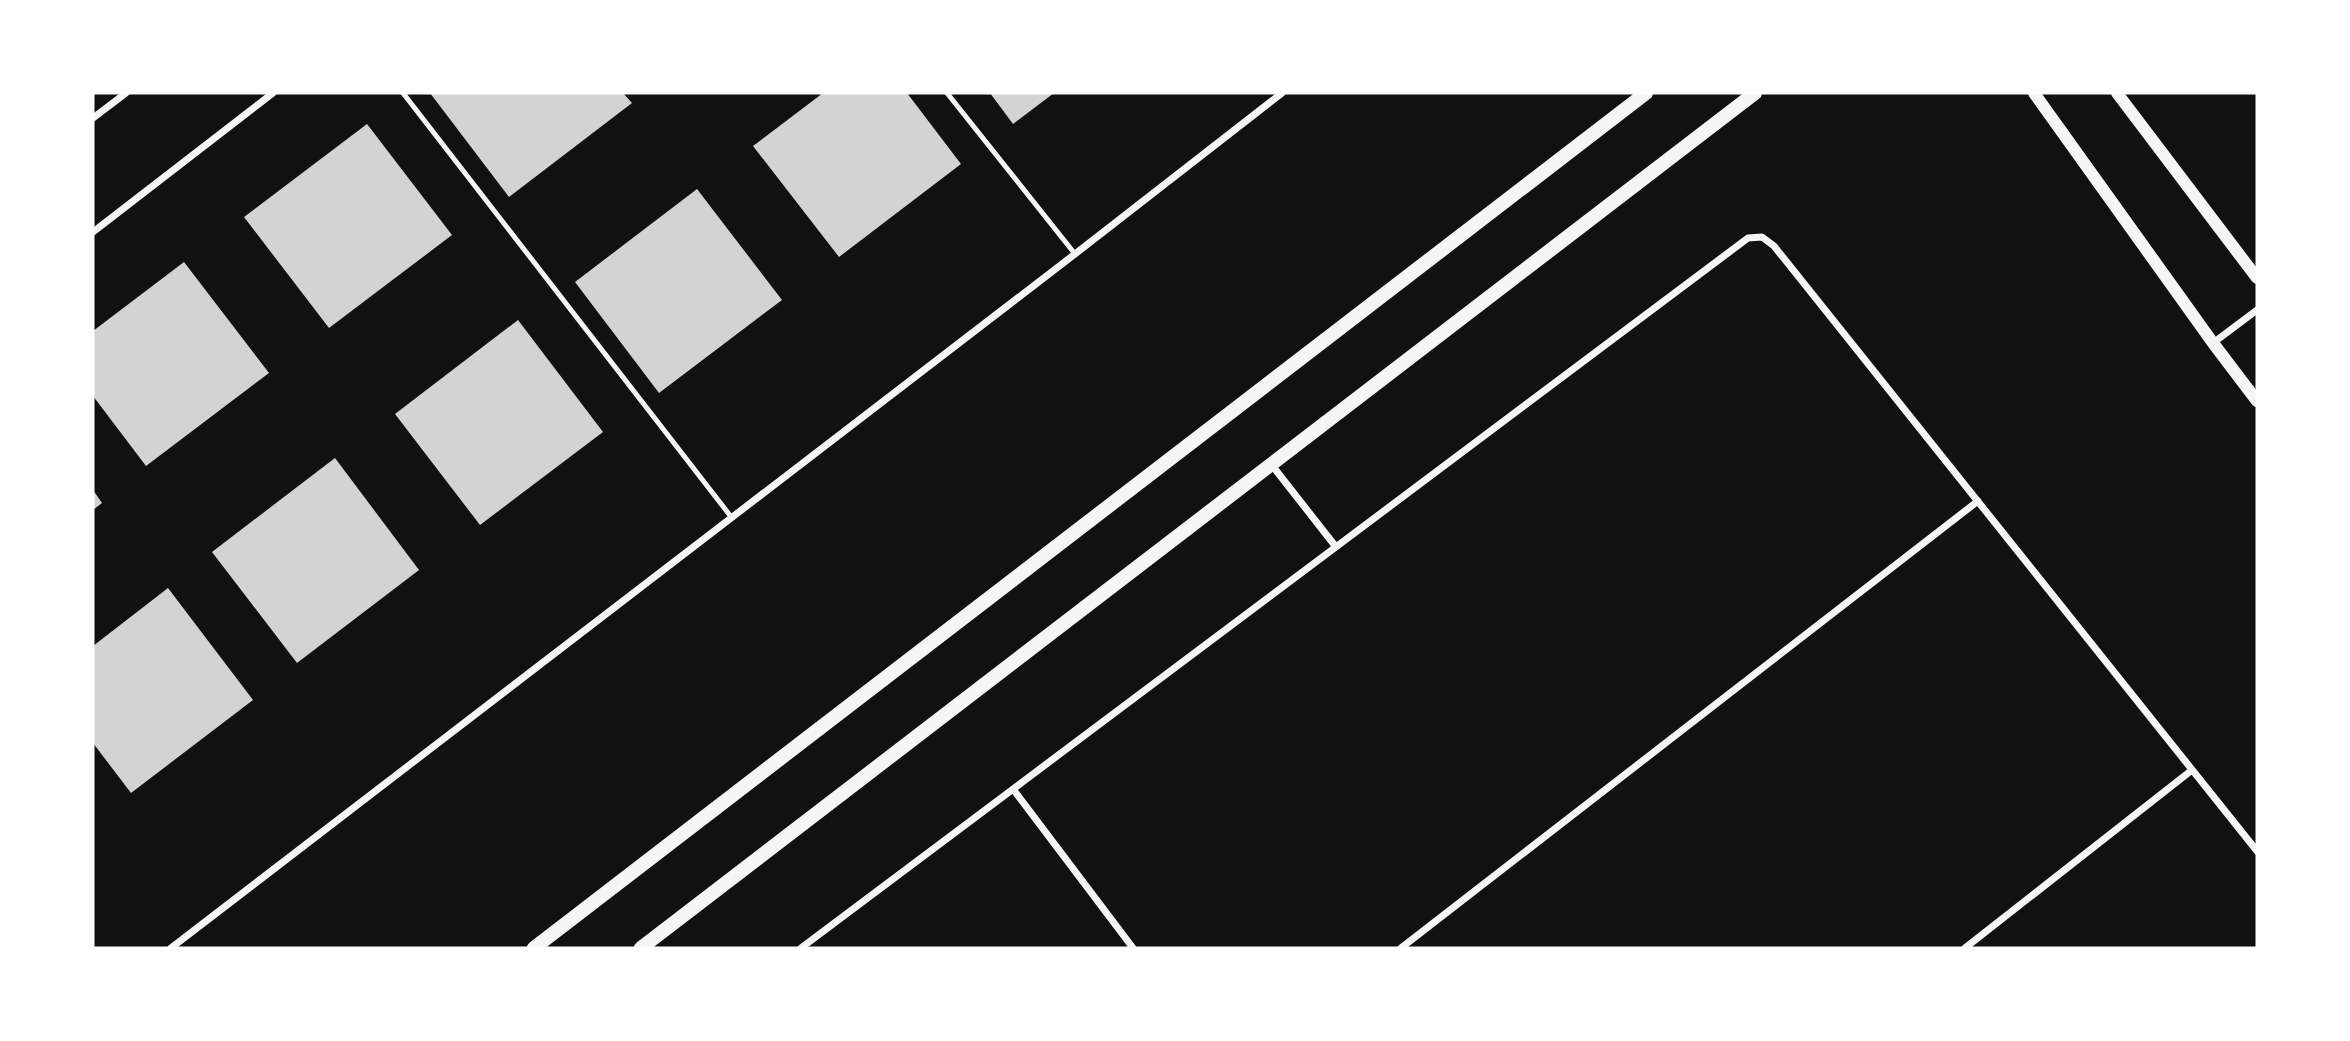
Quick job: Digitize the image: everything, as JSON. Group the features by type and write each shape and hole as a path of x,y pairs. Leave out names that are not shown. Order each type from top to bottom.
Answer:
{"main road":[{"path":"534,948 1646,93"},
{"path":"640,948 1755,93"}],"street":[{"path":"93,118 126,93"},
{"path":"93,232 273,93"},
{"path":"171,948 1282,93"},
{"path":"2034,93 2257,401"},
{"path":"2117,93 2257,278"},
{"path":"801,948 1748,238 1762,237 1774,246 2257,851"},
{"path":"2213,343 2257,310"},
{"path":"1271,464 1336,547"},
{"path":"1401,948 1978,501"},
{"path":"1965,948 2193,770"},
{"path":"1013,789 1133,948"}],"lane":[{"path":"403,93 732,518"},
{"path":"947,93 1075,254"}],"building":[{"path":"430,93 623,93 632,103 509,197"},
{"path":"823,93 907,93 961,164 839,257 753,146"},
{"path":"990,93 1054,93 1013,124"},
{"path":"367,124 452,235 329,328 244,217"},
{"path":"697,189 782,300 659,393 575,282"},
{"path":"184,262 269,373 146,466 93,396 93,331"},
{"path":"518,320 603,432 480,525 395,414"},
{"path":"335,458 419,570 297,663 212,552"},
{"path":"93,490 102,503 93,510"},
{"path":"168,588 253,700 131,793 93,743 93,646"}]}
